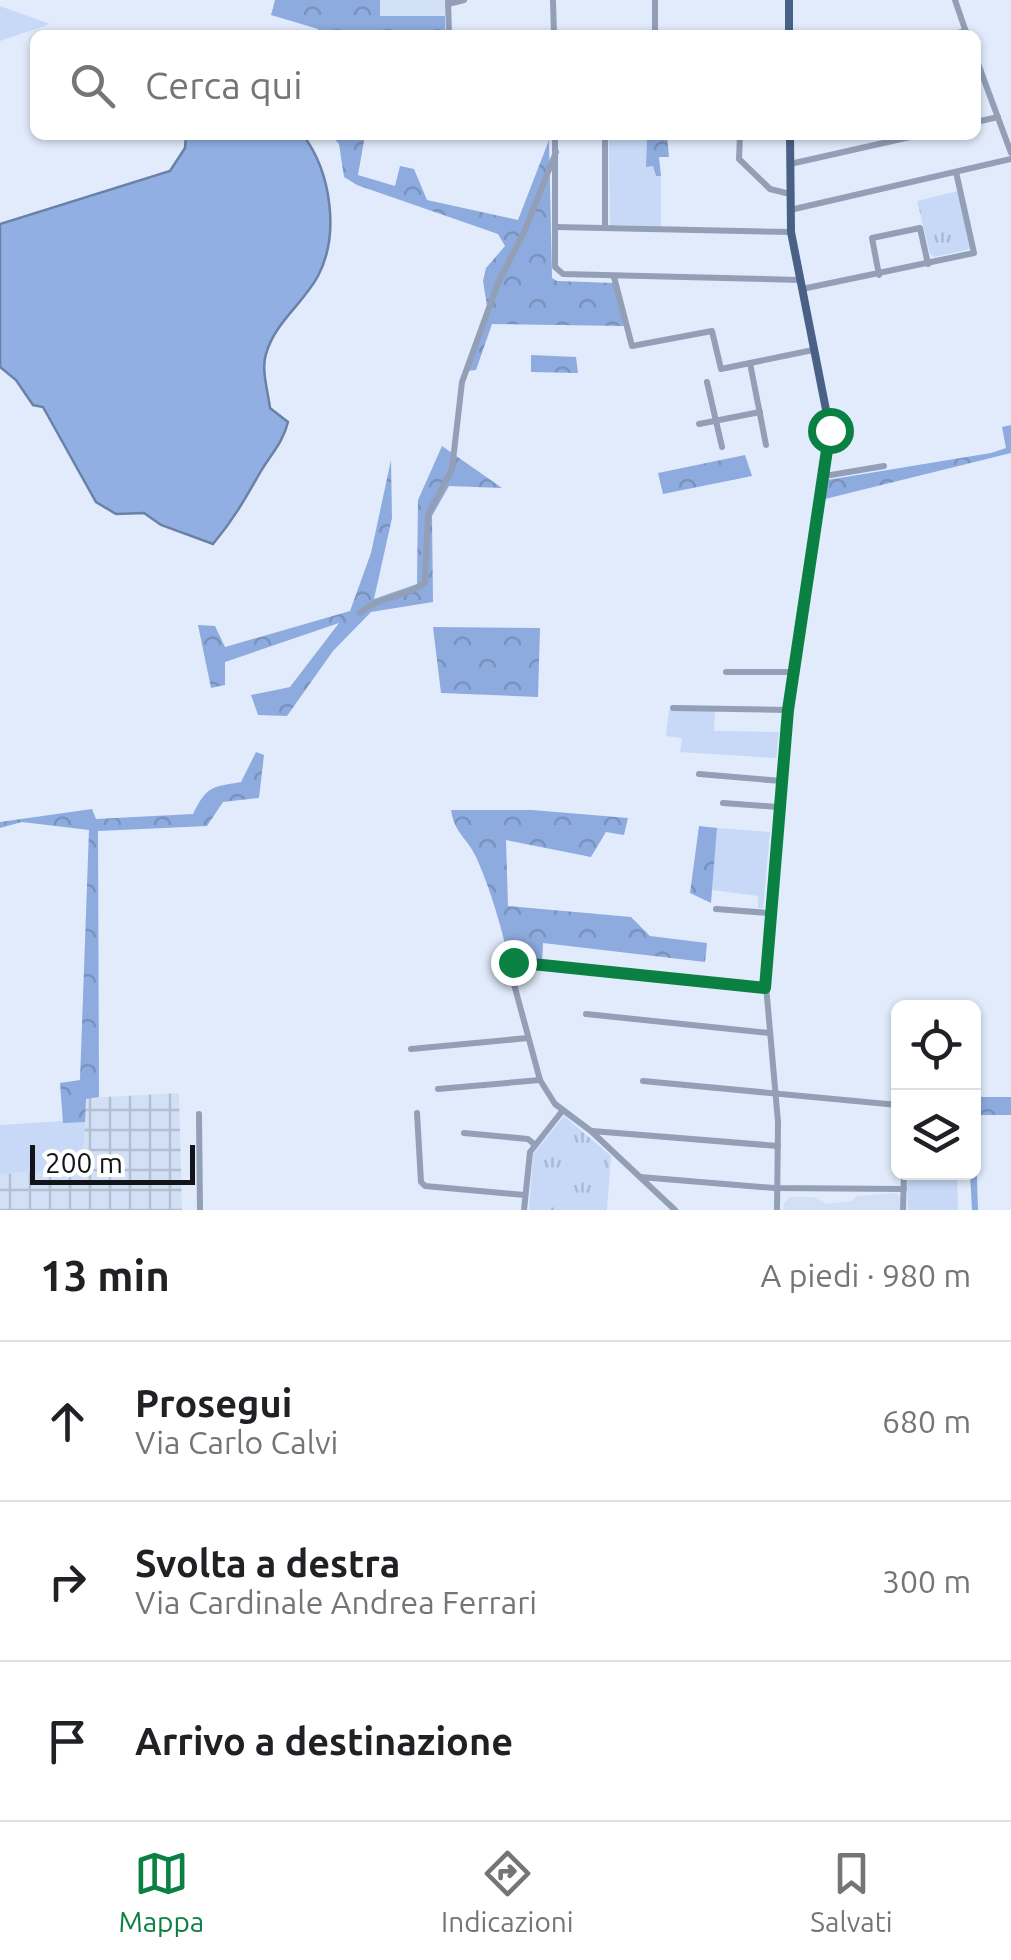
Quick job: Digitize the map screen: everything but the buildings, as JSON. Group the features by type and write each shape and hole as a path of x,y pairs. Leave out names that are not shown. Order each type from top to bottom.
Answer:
{"main road":[{"path":"790,0 790,30"},
{"path":"790,140 791,232 830,430"}],"street":[{"path":"449,30 448,2 464,0"},
{"path":"553,0 554,30"},
{"path":"655,30 656,0"},
{"path":"954,0 965,30"},
{"path":"790,210 1011,156 981,80"},
{"path":"981,121 998,118"},
{"path":"555,140 555,268 562,274 801,285 928,264 974,252 956,172"},
{"path":"605,140 605,228"},
{"path":"740,140 739,158 770,189 790,194"},
{"path":"790,164 897,140"},
{"path":"360,613 370,604 425,582 428,515 452,469 462,382 491,300 556,152"},
{"path":"556,227 791,232"},
{"path":"879,275 872,238 920,228 928,264"},
{"path":"614,277 632,346 712,331 721,369 813,350"},
{"path":"750,363 766,445"},
{"path":"708,382 722,446"},
{"path":"699,424 760,412"},
{"path":"777,1210 778,1146 765,988 769,913 788,710 830,430"},
{"path":"824,476 884,466"},
{"path":"726,672 794,672"},
{"path":"672,708 788,710"},
{"path":"699,774 781,781"},
{"path":"722,803 778,807"},
{"path":"716,909 769,913"},
{"path":"675,1210 550,1097 540,1080 508,962 765,988"},
{"path":"586,1014 769,1034"},
{"path":"411,1049 528,1038"},
{"path":"438,1089 540,1080"},
{"path":"643,1081 891,1104"},
{"path":"524,1210 528,1163 534,1144 563,1110"},
{"path":"417,1112 421,1182 425,1186 525,1195"},
{"path":"198,1114 200,1210"},
{"path":"591,1131 778,1146"},
{"path":"464,1134 528,1140 534,1144"},
{"path":"640,1177 778,1188 904,1189"},
{"path":"903,1210 904,1180"}],"shaded area":[{"path":"380,0 445,0 445,16 379,16"},
{"path":"186,140 306,140 320,167 329,204 325,259 305,296 276,332 265,360 270,408 288,422 286,429 239,509 213,544 161,525 144,513 116,514 96,502 43,407 33,405 16,380 0,367 0,224 170,171 185,148"},
{"path":"179,1093 182,1210 0,1210 0,1174 82,1169 86,1098"},
{"path":"896,1193 901,1210 783,1210 790,1197 814,1197 826,1204 852,1201 857,1196"}],"green space":[{"path":"275,0 380,0 380,16 445,16 445,30 319,30 271,15"},
{"path":"0,6 50,24 30,30 0,41"},
{"path":"335,140 364,140 358,175 395,186 400,166 414,169 427,200 518,220 549,140 552,278 614,283 624,326 492,324 476,370 466,371 487,306 483,281 486,268 505,246 498,234 357,185 344,177"},
{"path":"609,140 647,140 646,166 653,166 656,176 661,176 661,226 610,225"},
{"path":"647,140 667,140 669,157 659,157 661,176 656,176 653,166 646,167"},
{"path":"958,191 970,249 935,257 930,254 917,201"},
{"path":"531,355 576,357 578,373 531,372"},
{"path":"1011,425 1011,453 825,499 827,480 1006,448 1002,427"},
{"path":"442,446 502,488 449,486 432,516 433,602 371,612 333,651 287,716 258,715 251,695 290,687 339,623 225,662 225,685 211,688 198,625 215,626 225,647 350,611 371,553 391,460 392,518 374,599 417,584 418,500"},
{"path":"745,455 752,476 663,494 658,473"},
{"path":"433,627 540,628 538,697 441,693"},
{"path":"669,710 715,711 714,731 779,732 776,758 680,752 682,738 666,736"},
{"path":"256,752 264,755 259,798 223,802 207,826 98,831 99,1097 86,1099 85,1122 63,1123 60,1083 80,1080 89,830 22,822 0,828 0,822 92,809 96,819 193,814 211,789 241,782"},
{"path":"451,810 532,810 628,818 624,835 606,832 591,857 506,840 508,906 631,917 650,936 707,943 705,962 543,943 542,962 509,960 482,871 455,825"},
{"path":"699,826 717,828 711,903 690,893"},
{"path":"717,828 770,832 763,908 758,908 758,896 712,890"},
{"path":"981,1097 1011,1097 1011,1115 981,1115"},
{"path":"564,1116 611,1156 607,1210 529,1210 533,1154"},
{"path":"85,1122 82,1169 0,1174 0,1125"},
{"path":"907,1180 957,1180 958,1210 908,1210"},
{"path":"970,1180 977,1180 978,1210 972,1210"}],"route":[{"path":"513,962 765,988 788,710 830,430"}]}
